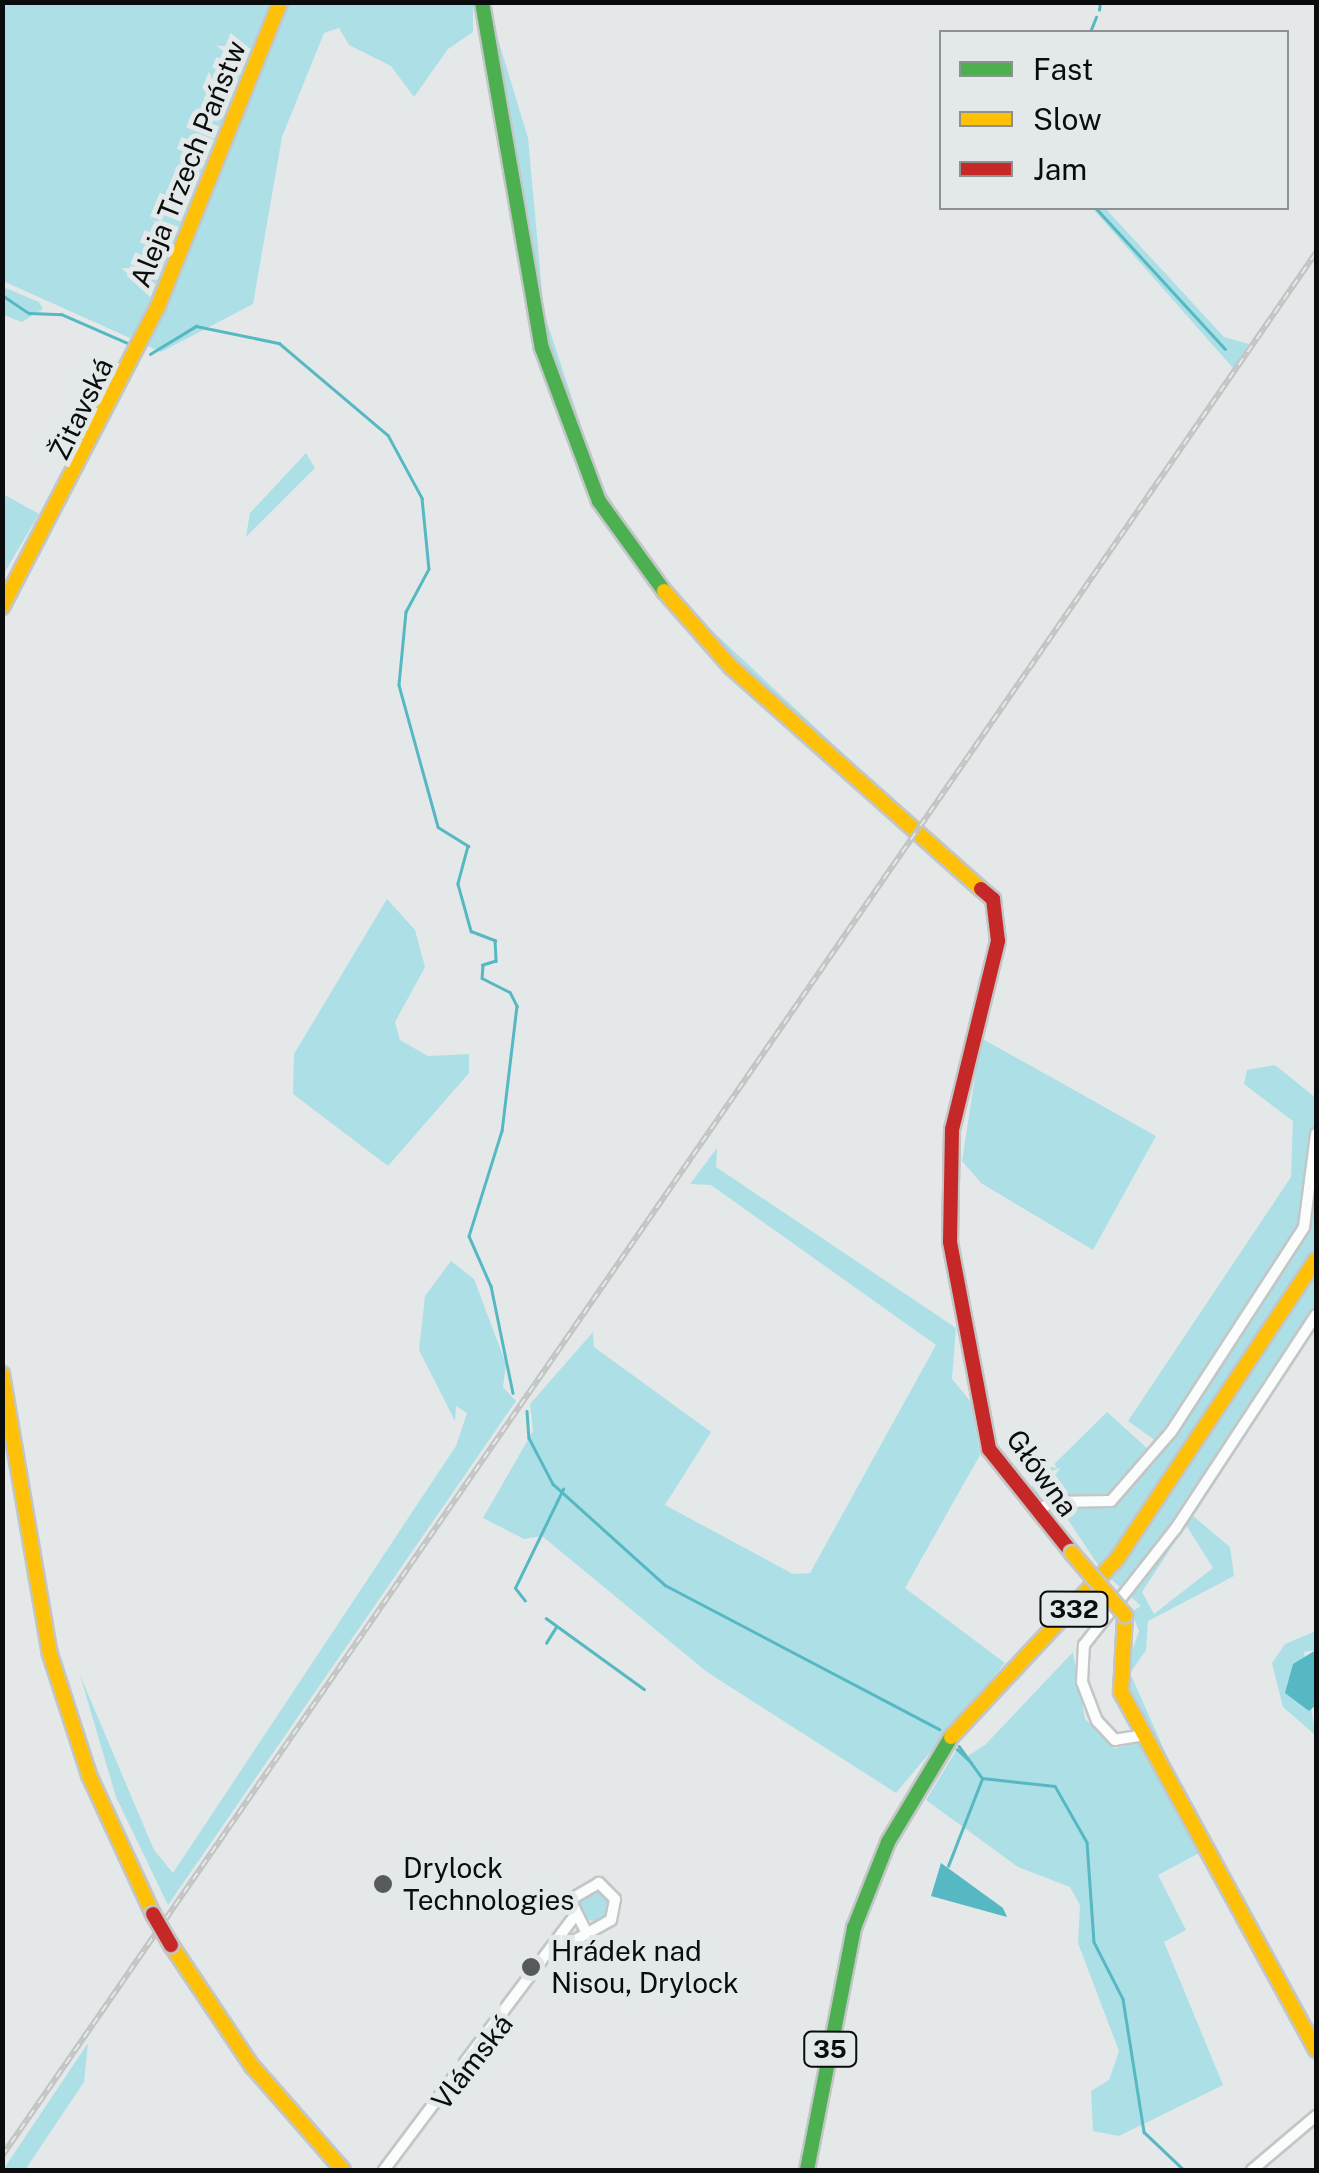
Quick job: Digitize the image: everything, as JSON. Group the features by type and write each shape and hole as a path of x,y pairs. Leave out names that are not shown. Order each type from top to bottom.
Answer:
{"main road":[{"name":"Aleja Trzech Państw","path":"141,344 280,2"},
{"name":"Główna","path":"482,2 542,348 598,501 731,667 984,882 998,912 952,1128 950,1242 985,1438 1036,1511 1125,1615 1130,1638 1116,1676 1312,2034 1316,2050"},
{"name":"Žitavská","path":"2,607 65,496 141,344"},
{"name":"332","path":"951,1737 1117,1558 1316,1260"},
{"path":"2,1374 50,1654 89,1775 171,1946 252,2066 343,2170"},
{"name":"35","path":"806,2170 860,1911 902,1814 951,1737"}],"street":[{"path":"1036,1511 1052,1502 1112,1500 1171,1432 1304,1227 1316,1134"},
{"path":"1145,1735 1116,1740 1097,1721 1082,1682 1084,1645 1176,1528 1316,1315"},
{"path":"606,1887 615,1914 584,1928 556,1951 572,1918 575,1890 606,1887"},
{"path":"572,1918 584,1928"},
{"name":"Vlámská","path":"389,2168 556,1951"},
{"path":"1252,2170 1316,2116"}],"shaded area":[{"path":"2,3 473,3 473,32 448,49 414,97 391,66 349,45 339,28 324,33 282,137 253,304 161,352 3,281"},
{"path":"487,3 528,138 544,313 599,480 637,545 705,624 910,816 758,688 633,548 594,482 538,312"},
{"path":"1094,210 1107,210 1224,337 1249,344 1233,368"},
{"path":"3,287 39,302 43,309 22,322 3,315"},
{"path":"306,453 315,468 246,537 250,513"},
{"path":"3,494 39,514 3,575"},
{"path":"387,899 415,930 425,967 395,1022 400,1040 428,1056 469,1054 469,1073 388,1166 293,1094 294,1054"},
{"path":"981,1038 1156,1136 1093,1250 981,1183 962,1161"},
{"path":"1275,1065 1316,1098 1316,1247 1100,1568 1053,1497 1038,1499 1029,1489 1107,1412 1149,1450 1156,1441 1128,1421 1291,1177 1293,1121 1244,1084 1247,1070"},
{"path":"717,1148 716,1167 956,1328 952,1379 971,1402 980,1455 905,1588 1005,1663 896,1793 707,1672 542,1536 524,1539 483,1518 533,1431 530,1404 593,1332 594,1347 711,1432 665,1505 793,1574 810,1573 936,1345 711,1185 690,1184"},
{"path":"451,1261 474,1279 506,1364 503,1387 516,1401 168,1905 116,1797 80,1675 154,1850 173,1873 456,1446 467,1413 456,1406 455,1421 419,1350 425,1296"},
{"path":"1316,1274 1316,1327 1193,1516 1230,1547 1234,1576 1148,1621 1146,1650 1130,1673 1174,1772 1128,1691 1125,1672 1139,1631 1131,1612 1141,1606 1111,1579","holes":["1186,1525 1213,1568 1154,1614 1142,1592"]},
{"path":"1316,1631 1316,1650 1304,1652 1315,1735 1283,1707 1272,1663 1285,1644"},
{"path":"1073,1652 1085,1719 1115,1748 1139,1743 1201,1852 1158,1875 1186,1930 1164,1942 1223,2085 1119,2136 1093,2131 1091,2091 1109,2080 1119,2051 1078,1943 1080,1905 1070,1887 1018,1867 926,1800 957,1749 966,1757 985,1745"},
{"path":"594,1891 605,1895 609,1906 605,1917 594,1921 583,1917 579,1906 583,1895"},
{"path":"88,2043 84,2082 25,2170 3,2170"}],"water":[{"path":"1316,1650 1316,1705 1309,1711 1285,1693 1293,1664"},
{"path":"941,1863 1003,1908 1007,1917 931,1896"}],"waterway":[{"path":"1099,10 1100,2"},
{"path":"1091,30 1096,17"},
{"path":"1098,210 1225,349"},
{"path":"2,295 29,313 61,314 130,344"},
{"path":"150,354 196,326 279,343 388,435 422,498 429,569 406,612 399,685 438,827 468,846 458,884 471,931 495,940 496,961 483,965 482,978 510,992 517,1006 502,1131 469,1236 491,1286 513,1393"},
{"path":"527,1411 529,1438 553,1484 665,1585 939,1729"},
{"path":"525,1601 515,1588 563,1489"},
{"path":"546,1618 644,1689"},
{"path":"546,1643 556,1627"},
{"path":"959,1746 982,1778 1055,1786 1087,1842 1094,1942 1123,1999 1144,2132 1184,2170"},
{"path":"957,1749 971,1762"},
{"path":"948,1866 982,1779"}],"railway":[{"path":"2,2156 1316,253"}],"traffic: fast":[{"path":"482,2 542,348 599,501 664,591"},
{"path":"807,2170 854,1928 888,1842 951,1737"}],"traffic: slow":[{"path":"2,607 158,306 280,2"},
{"path":"664,591 731,667 981,889"},
{"path":"951,1737 1117,1559 1316,1260"},
{"path":"2,1374 50,1654 89,1775 153,1914"},
{"path":"1072,1553 1125,1615"},
{"path":"1125,1615 1121,1692 1316,2050"},
{"path":"171,1945 252,2066 343,2170"}],"traffic: jam":[{"path":"981,889 993,899 998,941 952,1129 950,1242 989,1449 1072,1553"},
{"path":"153,1914 171,1945"}],"place":[{"name":"Drylock Technologies","path":"383,1884"},
{"name":"Hrádek nad Nisou, Drylock","path":"531,1967"}]}
